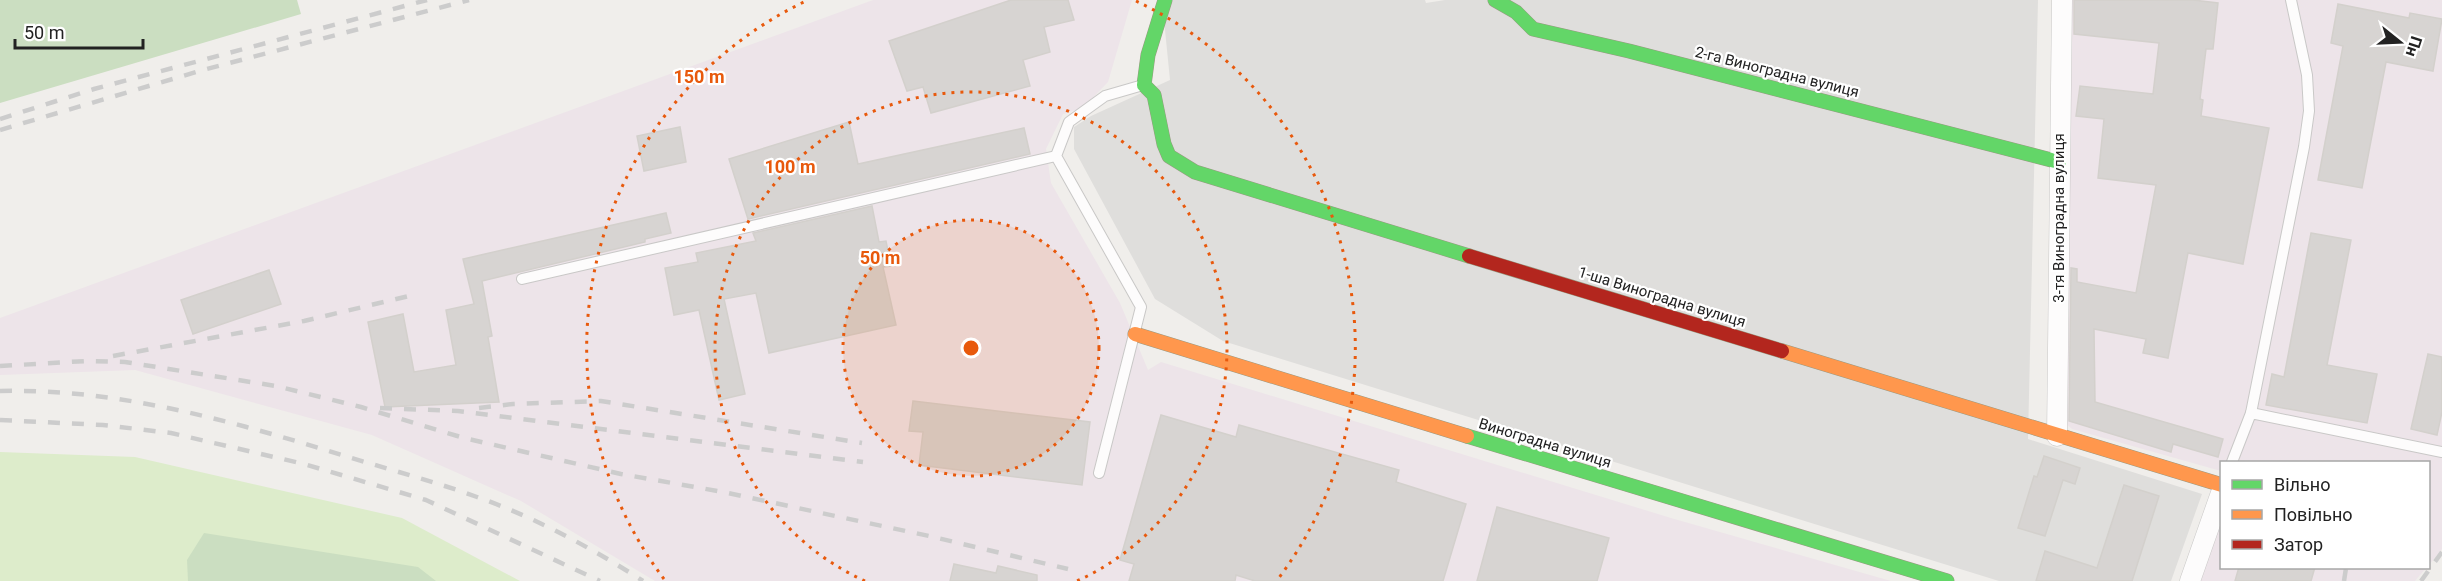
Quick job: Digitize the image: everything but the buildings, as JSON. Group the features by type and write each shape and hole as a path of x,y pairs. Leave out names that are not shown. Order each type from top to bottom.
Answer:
{"street":[{"path":"1144,85 1148,55 1165,0"},
{"name":"2-га Виноградна вулиця","path":"1495,0 1516,12 1533,30 1629,51 2059,162"},
{"name":"3-тя Виноградна вулиця","path":"2057,436 2062,0"},
{"name":"1-ша Виноградна вулиця","path":"1144,85 1154,95 1164,144 1170,156 1195,172 2220,486"},
{"name":"Виноградна вулиця","path":"1135,334 1224,364 1947,581"},
{"path":"2190,581 2220,493"}],"lane":[{"path":"2232,461 2251,413 2304,147 2309,111 2307,75 2290,0"},
{"path":"1056,156 1069,122 1105,96 1144,85"},
{"path":"522,279 1056,156"},
{"path":"1056,156 1141,307 1100,473"},
{"path":"2251,413 2442,452"}],"shaded area":[{"path":"873,0 1132,0 1108,82 1083,108 1063,114 1046,149 1051,183 1120,303 1148,370 1161,362 1671,518 1891,581 655,581 521,501 372,435 135,370 0,375 0,318"},
{"path":"1162,0 1425,0 1426,3 1445,0 2038,0 2028,439 2202,494 2171,581 1999,581 1223,341 1155,299 1074,149 1074,127 1091,116 1170,80"},
{"path":"2065,0 2442,0 2442,549 2430,564 2430,461 2220,461 2220,471 2072,429 2063,421"},
{"path":"2220,522 2220,569 2425,569 2415,581 2200,581"}],"green space":[{"path":"0,0 297,0 301,14 0,103"},
{"path":"0,452 135,457 402,518 520,581 0,581"},
{"path":"204,533 418,567 436,581 188,581 187,560"}],"railway":[{"path":"0,119 94,89 427,0"},
{"path":"0,130 203,70 469,0"},
{"path":"113,356 304,321 413,295"},
{"path":"0,366 87,361 125,362 276,386 361,407 464,438 621,474 723,492 929,536 1068,569"},
{"path":"0,391 44,391 130,401 216,419 300,442 498,505 562,534 643,581"},
{"path":"479,408 513,404 601,401 862,443"},
{"path":"380,408 458,411 863,462"},
{"path":"0,420 103,425 171,433 304,464 426,500 600,581"},
{"path":"2430,569 2442,552"},
{"path":"2344,581 2346,569"},
{"path":"2421,581 2430,569"}],"traffic: fast":[{"path":"1165,0 1148,55 1144,85 1154,95 1164,144 1169,156 1195,172 1469,256"},
{"path":"1495,0 1516,12 1533,29 1629,51 2059,162"},
{"path":"1467,436 1947,581"}],"traffic: slow":[{"path":"1135,334 1467,436"},
{"path":"1782,351 2220,484"}],"traffic: jam":[{"path":"1469,256 1782,351"}]}
